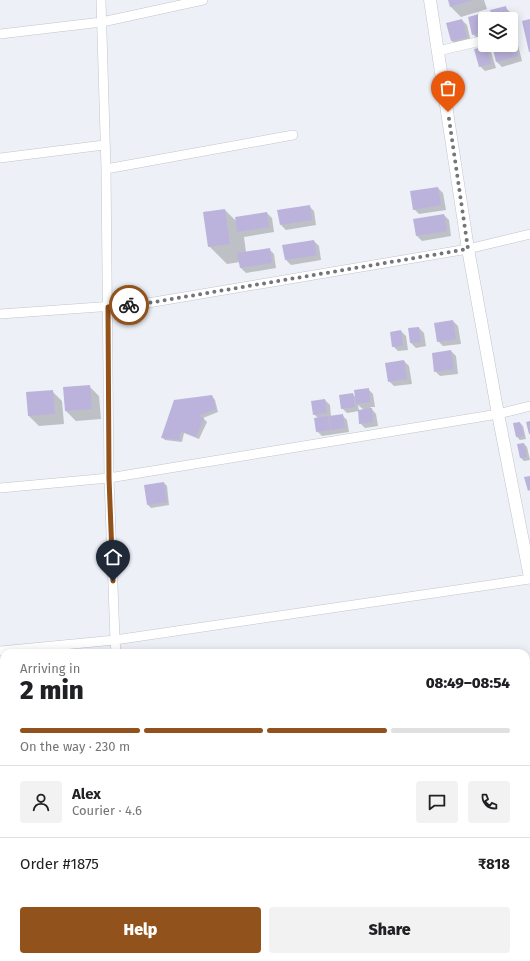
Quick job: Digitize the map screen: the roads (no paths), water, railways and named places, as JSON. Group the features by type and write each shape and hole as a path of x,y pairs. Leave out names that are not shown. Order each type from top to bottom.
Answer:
{"street":[{"path":"101,0 104,145 106,169 109,478 116,649"},
{"path":"0,34 102,22 203,0"},
{"path":"21,649 115,640 530,578 468,249 430,0"},
{"path":"438,51 478,42"},
{"path":"106,169 293,135"},
{"path":"0,158 104,145"},
{"path":"0,314 142,304 468,249 530,234"},
{"path":"0,488 109,478 498,414 530,406"}]}
